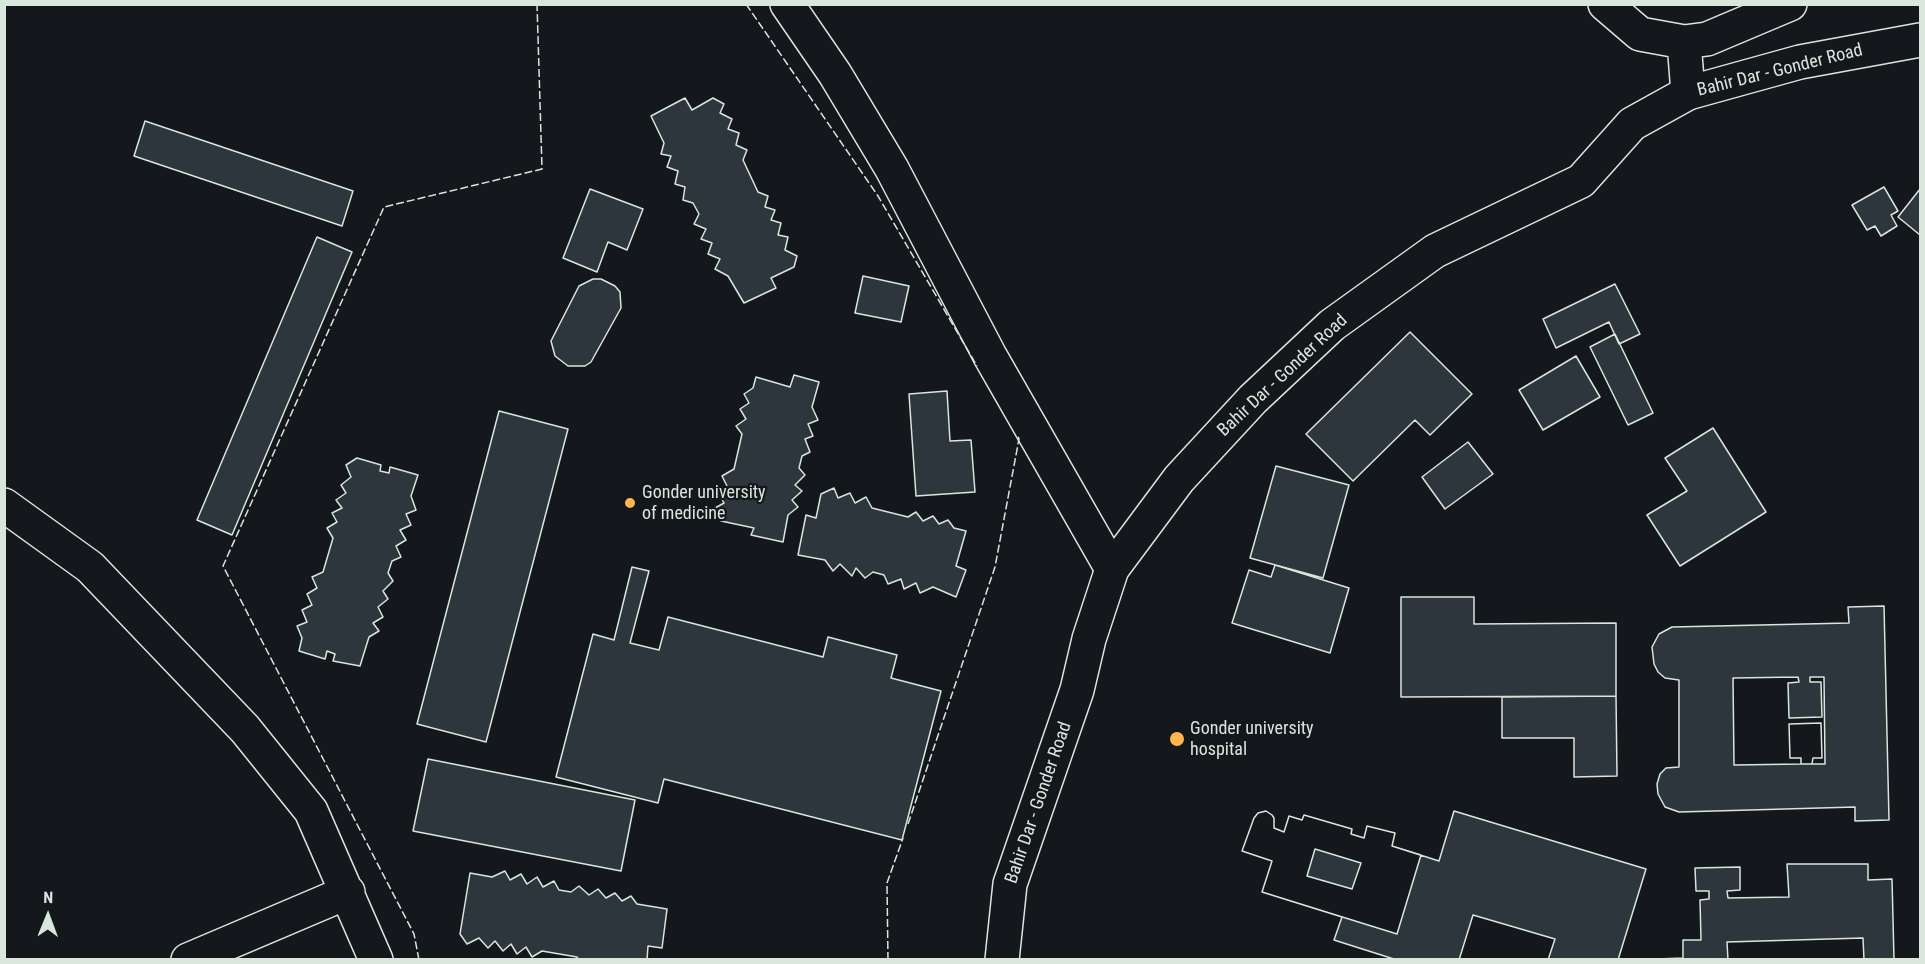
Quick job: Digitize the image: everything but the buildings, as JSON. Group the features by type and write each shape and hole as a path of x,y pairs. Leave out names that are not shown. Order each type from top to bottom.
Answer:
{"main road":[{"path":"787,4 835,74 892,169 990,356 1112,569"},
{"path":"1605,4 1640,34 1684,42 1707,39 1790,4"},
{"name":"Bahir Dar - Gonder Road","path":"1002,960 1010,884 1077,690 1089,639 1112,569 1179,479 1253,399 1332,325 1435,251 1581,181 1632,124 1688,93 1800,62 1920,40"},
{"path":"1684,42 1688,93"},
{"path":"4,505 90,567 245,729 311,811 376,960"},
{"path":"188,960 348,892"}],"fence":[{"path":"419,960 414,934 223,566 384,207 542,169 537,4"},
{"path":"746,4 878,196 977,366"},
{"path":"908,824 995,567 1018,436"},
{"path":"888,960 887,883 903,838"}],"place":[{"name":"Gonder university of medicine","path":"630,503"},
{"name":"Gonder university hospital","path":"1177,739"}]}
